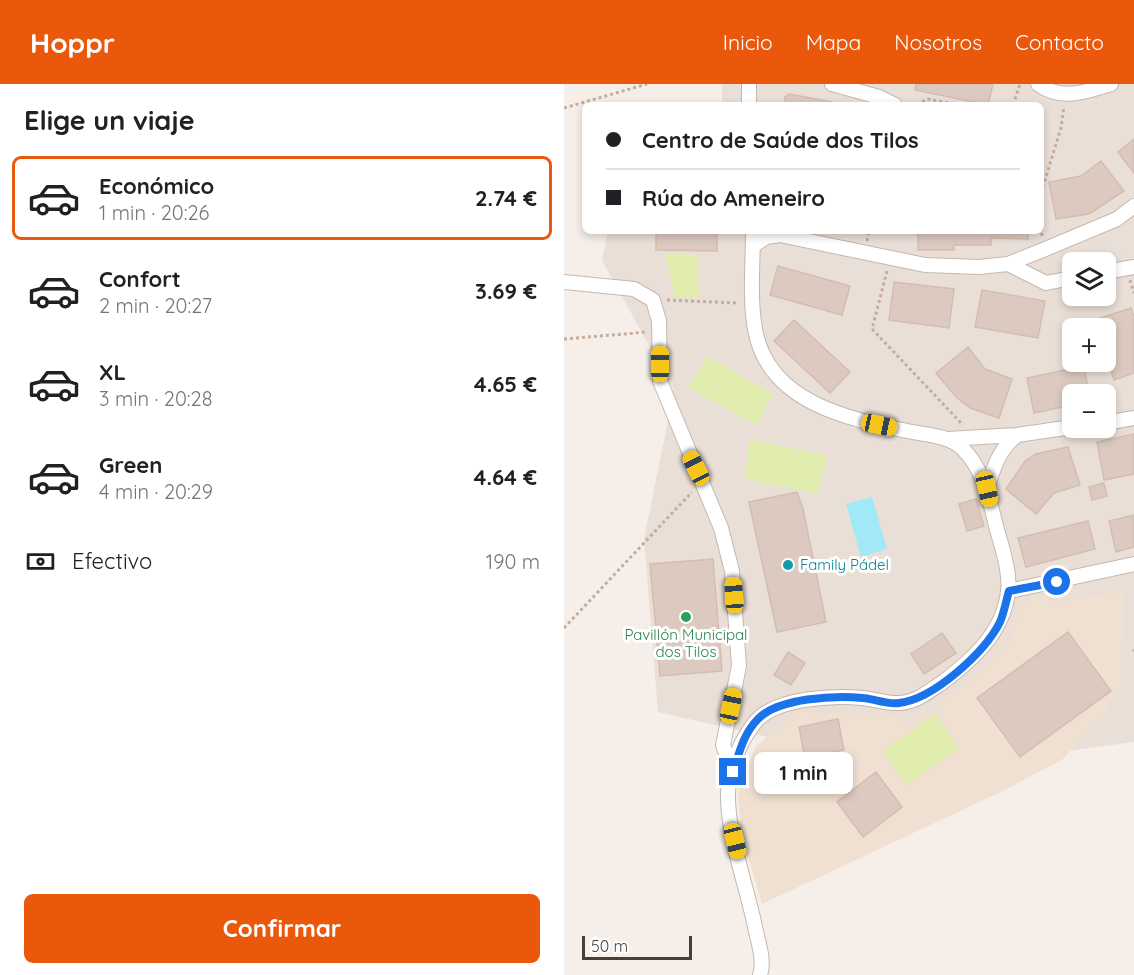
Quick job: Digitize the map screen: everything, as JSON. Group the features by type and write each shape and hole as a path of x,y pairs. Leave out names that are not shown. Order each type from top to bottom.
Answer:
{"street":[{"path":"749,84 749,102"},
{"path":"832,84 888,102"},
{"path":"1038,84 1051,92 1066,94 1082,93 1111,84"},
{"path":"753,246 766,237 780,235 925,265 979,267 1008,264 1117,219 1134,206"},
{"path":"753,234 756,335 764,355 776,374 798,395 826,410 879,425 948,439 1017,435 1062,428"},
{"path":"1008,264 1046,283 1062,280"},
{"path":"1116,270 1134,267"},
{"path":"564,282 634,289 653,300 659,321 660,381 721,528 732,572 739,666 723,746 733,772"},
{"path":"1116,421 1134,418"},
{"path":"987,489 997,457 1017,435"},
{"path":"760,975 762,967 759,944 735,841 728,798 743,739 758,718 795,702 839,697 897,704 912,701 926,694 966,665 988,642 1001,620 1009,591 987,489 976,466 963,449 948,439"},
{"path":"1009,591 1134,564"}],"path":[{"path":"585,102 647,84"},
{"path":"1014,102 1020,84"},
{"path":"1044,184 1061,128 1066,94"},
{"path":"922,102 927,99 944,102"},
{"path":"564,108 582,103"},
{"path":"866,243 868,234"},
{"path":"1042,234 1043,250"},
{"path":"886,272 872,328 951,413"},
{"path":"666,300 743,303"},
{"path":"564,339 659,331"},
{"path":"564,628 702,480"}],"shaded area":[{"path":"722,84 1134,84 1134,742 917,771 658,712 644,539 674,391 602,260 607,234 1044,234 1044,102 722,102"},
{"path":"1123,591 1121,687 1109,707 1063,759 1005,790 762,904 741,833 738,793 755,747 799,712 894,715 906,724 935,707 979,673 1012,636 1020,604 1035,596 1058,602"}],"green space":[{"path":"665,253 697,255 699,298 675,297"},
{"path":"707,356 773,394 757,425 688,388"},
{"path":"750,440 827,455 818,494 745,479"},
{"path":"935,714 959,748 907,785 883,751"}],"water":[{"path":"872,497 887,549 861,557 846,504"}],"building":[{"path":"916,84 993,84 989,102 973,102 915,90"},
{"path":"789,94 832,102 784,102 785,97"},
{"path":"1134,139 1134,173 1118,152"},
{"path":"1101,161 1124,191 1089,214 1056,219 1049,182 1081,176"},
{"path":"656,234 717,234 717,251 656,250"},
{"path":"918,234 1028,234 1028,239 991,238 991,245 954,245 954,250 918,250"},
{"path":"778,266 850,286 842,315 770,295"},
{"path":"894,282 954,289 949,328 889,320"},
{"path":"982,290 1045,301 1038,338 975,327"},
{"path":"1131,308 1134,317 1134,373 1114,380 1111,372 1116,372 1116,318 1100,318"},
{"path":"794,320 850,372 830,393 774,341"},
{"path":"968,347 985,369 1012,379 999,418 970,408 956,397 936,373"},
{"path":"1062,371 1085,372 1087,384 1062,384 1062,407 1034,413 1027,378"},
{"path":"1134,434 1134,474 1104,480 1097,442"},
{"path":"1068,447 1080,485 1054,493 1036,514 1006,489 1025,461 1036,454"},
{"path":"1104,483 1107,496 1092,500 1089,487"},
{"name":"Family Pádel","path":"797,492 803,509 826,622 777,632 749,502"},
{"path":"976,499 984,526 967,531 959,504"},
{"path":"1134,515 1134,547 1116,552 1109,521"},
{"path":"1088,521 1095,549 1026,567 1018,538"},
{"name":"Pavillón Municipal dos Tilos","path":"713,559 722,671 660,676 650,564"},
{"path":"1068,632 1111,691 1020,757 977,698"},
{"path":"942,633 956,653 924,674 911,654"},
{"path":"788,652 805,663 791,685 774,675"},
{"path":"838,719 844,750 805,758 799,727"},
{"path":"876,772 902,807 863,837 837,802"}],"place":[{"name":"Family Pádel","path":"788,565"},
{"name":"Pavillón Municipal dos Tilos","path":"686,617"}],"route":[{"path":"733,772 743,739 758,718 795,702 817,698 862,698 897,704 912,701 926,694 966,665 988,642 1001,620 1009,591 1057,582"}]}
